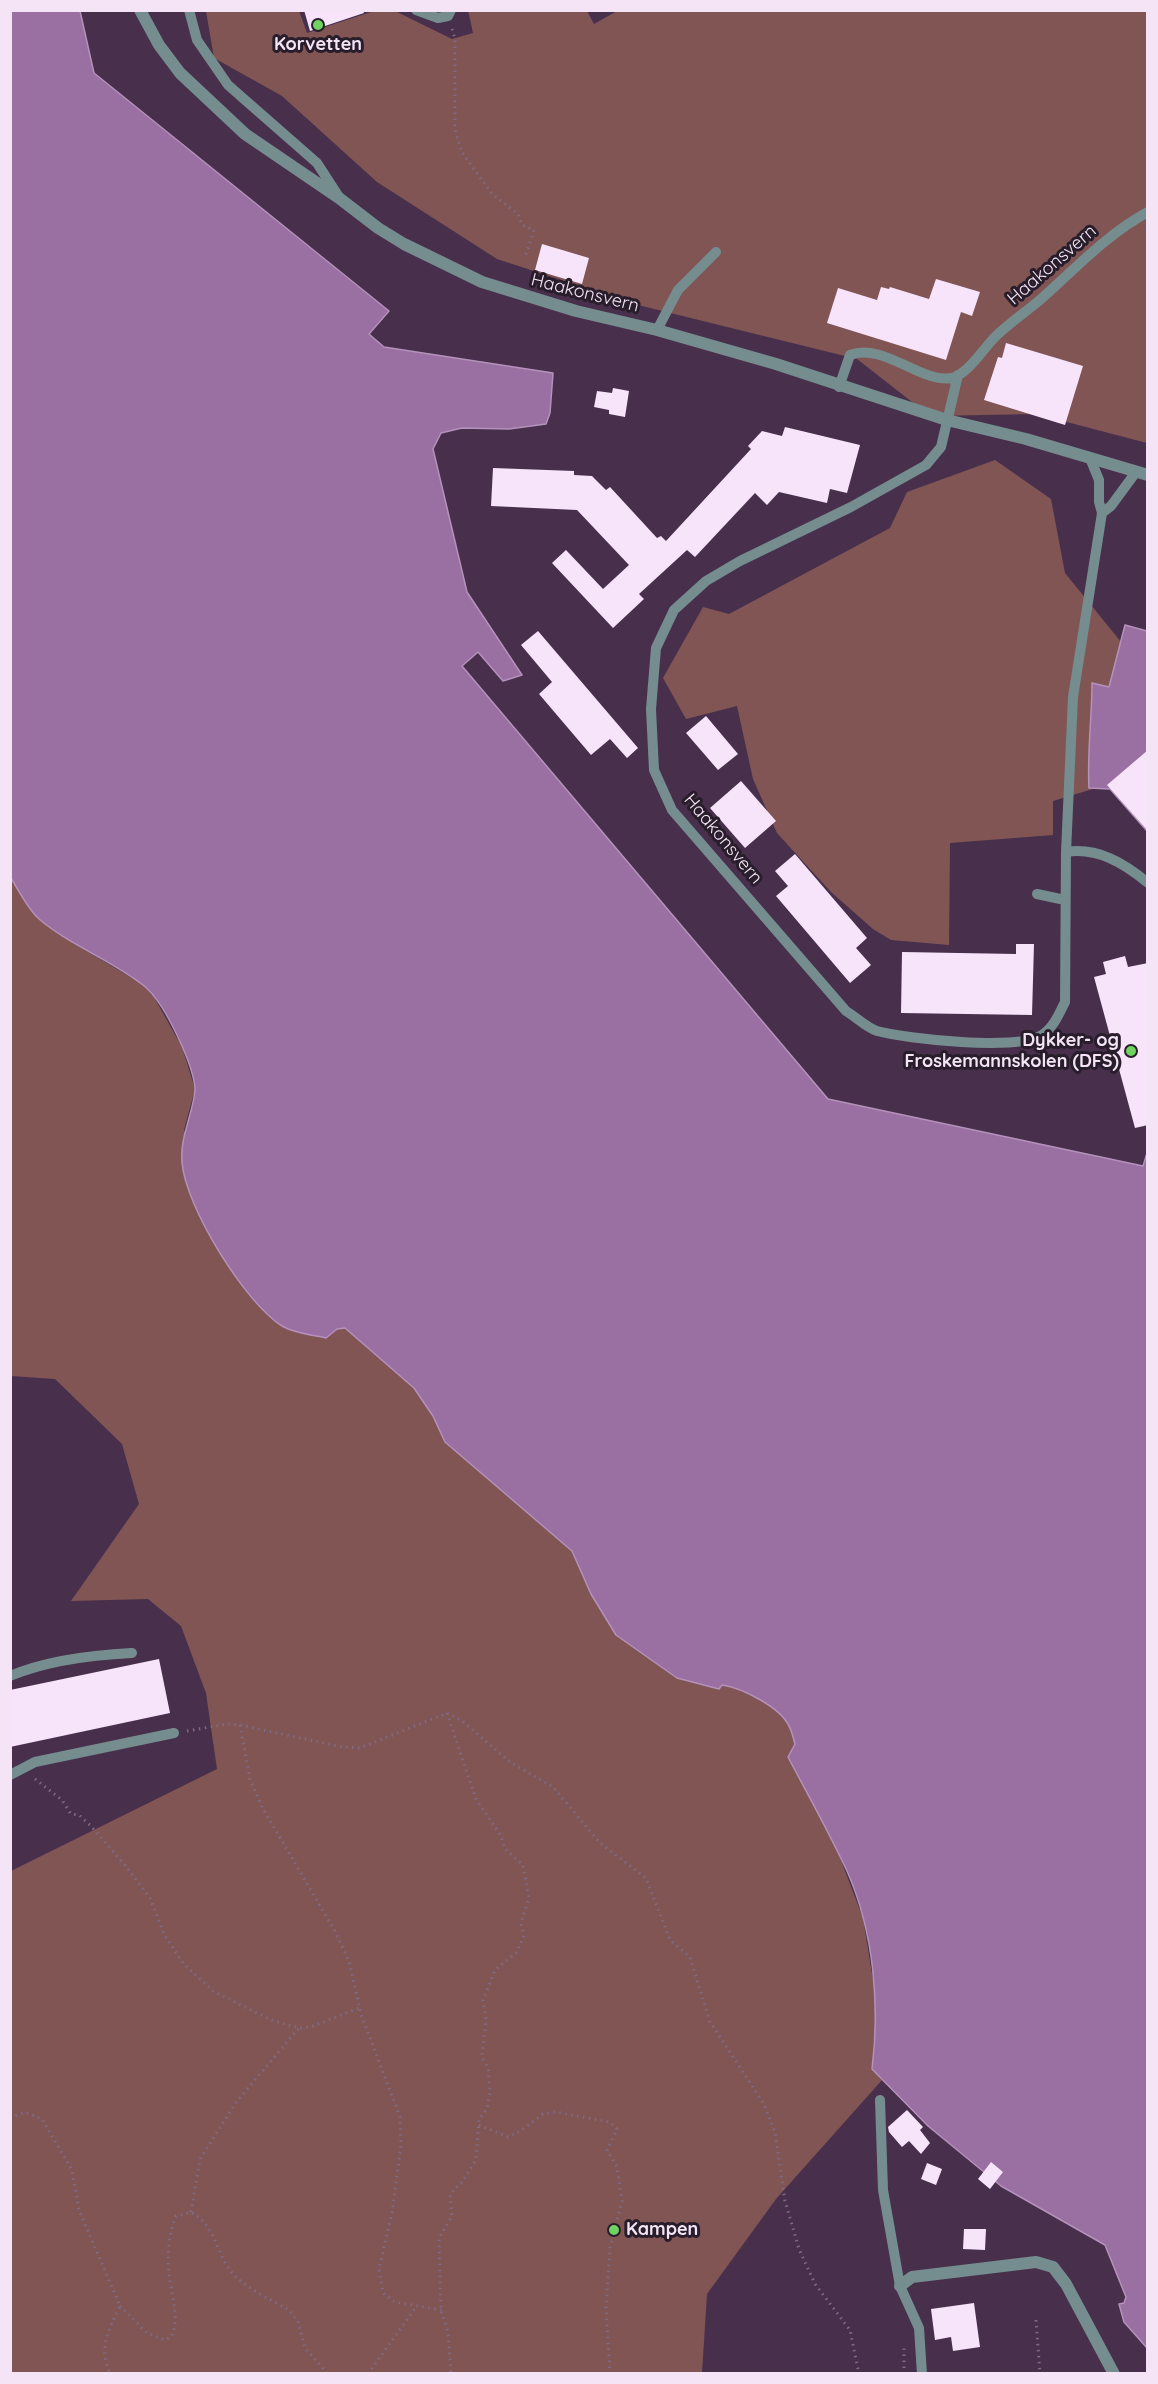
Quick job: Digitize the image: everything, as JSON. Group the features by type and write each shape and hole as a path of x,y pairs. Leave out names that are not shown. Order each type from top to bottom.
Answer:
{"street":[{"name":"Haakonsvern","path":"141,10 159,45 188,81 245,134 339,198 378,228 404,244 482,282 576,311 657,330 776,364 839,387 947,420 1142,473"},
{"path":"900,2286 912,2277 1036,2262 1053,2267 1066,2284 1114,2373"}],"lane":[{"name":"Haakonsvern","path":"189,10 197,40 228,85 317,163 339,198"},
{"path":"416,10 438,18 449,13"},
{"name":"Haakonsvern","path":"1090,458 1099,480 1102,513 1073,697 1066,852 1065,1002 1055,1022 1040,1036 1004,1043 927,1039 875,1030 846,1011 813,970 701,847 672,810 654,770 651,709 656,648 674,610 706,581 740,561 851,507 926,465 941,447 958,375 996,336 1090,254 1148,212"},
{"path":"657,330 678,290 716,252"},
{"path":"839,387 850,355 854,354 873,355 927,374 948,378 958,375"},
{"name":"Haakonsvern","path":"1102,513 1142,473"},
{"path":"1066,852 1097,852 1118,862 1148,883"},
{"path":"1037,894 1065,900"},
{"path":"10,1676 29,1668 99,1655 132,1653"},
{"path":"14,1772 35,1762 174,1733"},
{"path":"880,2100 883,2190 900,2286 919,2328 922,2373"}],"path":[{"path":"449,13 455,39 455,129 461,151 492,194 518,214 522,225 534,230 525,257"},
{"path":"447,1713 476,1799 501,1836 505,1849 523,1865 529,1898 521,1924 524,1935 518,1952 495,1970 483,2000 486,2020 482,2057 488,2068 490,2092 487,2109 480,2116 476,2160 450,2194 452,2216 440,2238 441,2310 448,2332 451,2373"},
{"path":"174,1733 227,1724 240,1725 342,1747 360,1748 447,1713 462,1720 510,1762 553,1787 600,1843 646,1878 670,1940 690,1958 710,2022 764,2104 775,2132 785,2201 799,2249 815,2284 850,2330 859,2373"},
{"path":"240,1725 250,1779 262,1807 336,1933 349,1961 360,2008 400,2117 401,2145 392,2213 379,2269 383,2293 395,2302 441,2310"},
{"path":"14,1772 34,1778 62,1800 71,1814 79,1815 124,1864 150,1898 165,1936 183,1963 213,1991 271,2020 299,2028 311,2027 360,2008"},
{"path":"191,2212 201,2159 237,2101 299,2028"},
{"path":"10,2118 25,2112 42,2119 58,2143 74,2176 79,2210 120,2306 147,2333 165,2340 171,2337 175,2323 169,2272 169,2241 176,2216 191,2212 203,2219 212,2232 223,2257 236,2277 295,2316 305,2348 328,2373"},
{"path":"479,2125 508,2137 522,2130 543,2114 555,2112 610,2122 616,2129 607,2150 617,2167 622,2201 610,2248 606,2307 610,2373"},
{"path":"110,2373 104,2360 104,2345 120,2306"},
{"path":"368,2373 416,2307"},
{"path":"1036,2320 1040,2373"}],"shaded area":[{"path":"468,10 587,11 594,24 619,10 1147,11 1147,443 1036,414 930,416 857,359 638,305 497,259 377,182 282,96 214,58 206,11 299,11 307,33 374,11 395,11 452,39 473,33"},
{"path":"10,11 80,11 94,73 389,311 369,334 384,347 553,373 550,413 546,424 509,429 462,428 441,433 433,449 467,592 522,675 503,681 478,652 462,666 828,1099 1143,1166 1147,1153 1147,2348 1124,2322 1119,2304 1124,2303 1126,2297 1105,2245 1001,2186 928,2126 872,2069 875,1994 869,1944 863,1919 847,1871 788,1757 795,1744 790,1728 784,1719 769,1705 740,1690 722,1685 719,1689 677,1678 616,1635 591,1594 572,1551 445,1442 433,1416 414,1388 345,1328 337,1329 326,1338 303,1334 282,1326 251,1297 219,1252 205,1227 186,1181 182,1152 195,1085 186,1056 166,1014 155,997 131,976 51,929 39,919 27,905 11,878"},
{"path":"995,460 1051,499 1065,573 1121,642 1109,687 1092,683 1089,787 1096,788 1053,801 1053,835 950,843 949,945 891,940 873,929 831,892 777,833 753,779 737,706 686,719 663,678 703,607 729,614 890,528 907,492"},
{"path":"1125,625 1147,631 1147,831 1110,789 1089,788 1092,683 1109,687"},
{"path":"10,878 37,918 78,946 144,985 154,997 182,1047 195,1089 184,1130 283,1327 326,1338 337,1329 345,1328 414,1388 434,1416 445,1442 572,1551 591,1594 616,1635 766,1702 789,1724 863,1918 877,2005 872,2069 882,2080 776,2199 707,2294 702,2373 11,2373 11,1871 217,1769 206,1693 181,1626 148,1599 71,1601 139,1504 122,1444 55,1379 11,1376"}],"building":[{"name":"Korvetten","path":"304,10 363,10 364,13 310,31"},
{"path":"542,244 589,258 582,284 535,270"},
{"path":"936,279 980,292 972,316 961,312 946,360 827,323 838,288 877,300 881,287 889,289 890,287 929,299"},
{"path":"1006,343 1083,366 1065,425 984,400 998,357 1002,358"},
{"path":"613,388 629,391 625,417 609,414 609,410 594,407 597,391 612,393"},
{"path":"785,427 860,445 847,493 830,489 827,503 779,492 767,505 755,493 695,557 687,550 639,594 644,599 613,628 552,563 566,550 603,589 629,565 577,510 491,506 493,468 574,471 574,475 592,476 606,490 610,487 657,538 661,536 666,541 751,449 748,446 762,431 782,436"},
{"path":"538,631 638,748 627,758 610,739 591,755 539,694 552,682 521,645"},
{"path":"706,716 738,754 718,770 686,733"},
{"path":"1148,750 1148,831 1107,785"},
{"path":"741,781 776,821 745,848 710,808"},
{"path":"795,854 867,938 856,948 871,965 850,983 776,896 788,886 775,871"},
{"path":"1016,944 1034,944 1032,1015 901,1013 902,952 1016,954"},
{"name":"Dykker- og Froskemannskolen (DFS)","path":"1125,956 1128,967 1148,963 1148,1125 1135,1128 1094,977 1106,974 1103,962"},
{"path":"159,1659 170,1713 10,1747 10,1690"},
{"path":"907,2110 923,2127 920,2130 930,2143 921,2154 909,2141 902,2147 889,2132 888,2127"},
{"path":"991,2162 1003,2172 990,2189 978,2179"},
{"path":"927,2163 942,2169 936,2185 921,2179"},
{"path":"964,2229 986,2229 985,2250 963,2249"},
{"path":"974,2303 980,2347 953,2351 951,2337 935,2340 931,2309"}],"place":[{"name":"Korvetten","path":"318,25"},
{"name":"Dykker- og Froskemannskolen (DFS)","path":"1131,1051"},
{"name":"Kampen","path":"614,2230"}]}
